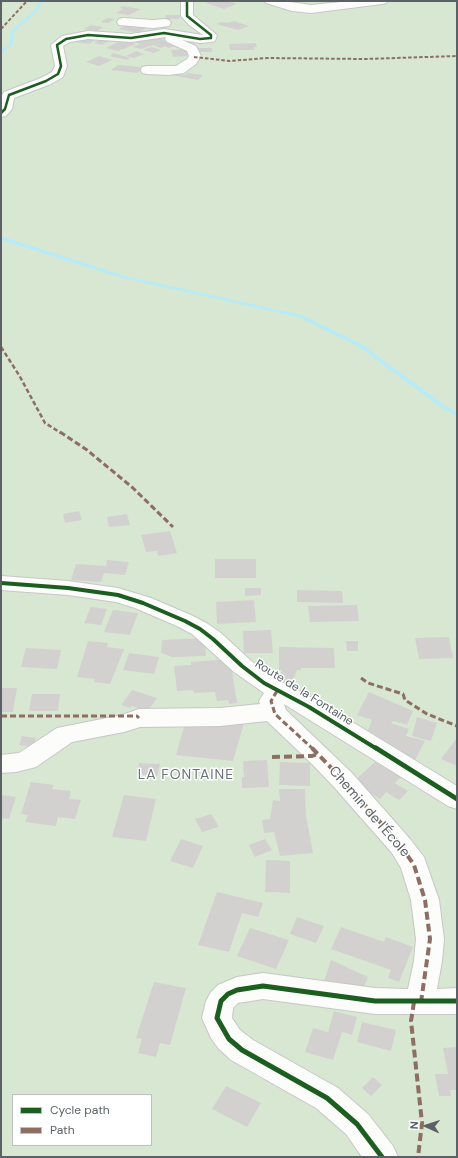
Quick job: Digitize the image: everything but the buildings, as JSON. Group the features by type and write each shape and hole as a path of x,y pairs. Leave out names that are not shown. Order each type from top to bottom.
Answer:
{"street":[{"path":"1,113 5,109 9,95 46,81 58,74 61,66 57,45 66,39 77,36 92,35 126,38 161,34 174,34 200,39 211,38 210,34 189,18 186,10 187,1"},
{"path":"270,1 292,7 312,8 382,1"},
{"path":"123,22 158,24 189,18"},
{"path":"147,70 179,70 189,64 195,56 194,51 190,47 161,34"},
{"name":"Route de la Fontaine","path":"1,583 107,592 139,601 171,615 200,629 252,674 275,701 338,725 457,799"},
{"path":"1,764 16,763 36,755 58,738 66,734 124,723 140,718 161,716 220,717 252,714 275,701"},
{"name":"Chemin de l'École","path":"275,701 401,846 414,866 425,900 430,938 428,961 423,981 421,1002"},
{"path":"382,1157 357,1124 327,1098 242,1050 229,1039 217,1018 221,1001 228,994 237,990 263,986 375,1001 421,1002 457,1000"}],"green space":[{"path":"1,1 457,1 457,1157 1,1157"}],"waterway":[{"path":"1,52 11,45 12,32 36,11 42,1"},
{"path":"1,238 124,277 300,316 361,346 445,408 457,414"}],"marked path":[{"path":"1,29 27,1"},
{"path":"194,57 230,61 267,58 365,59 457,56"},
{"path":"1,347 19,375 45,423 87,450 133,488 173,527"},
{"path":"361,678 368,683 403,694 405,700 427,714 457,726"},
{"path":"277,691 271,701 275,714 320,756 343,780 401,846 414,865 425,900 430,939 421,1002"},
{"path":"1,716 137,716 139,718"},
{"path":"272,757 312,756 317,754"},
{"path":"414,1002 411,1021 422,1123 418,1157"}],"cycle path":[{"path":"1,113 5,109 9,95 46,81 58,74 61,66 57,45 66,39 88,35 131,38 164,33 200,39 211,38 211,35 187,16 187,1"},
{"path":"1,583 68,588 118,595 143,603 185,621 200,629 213,639 242,666 264,683 309,707 457,799"},
{"path":"382,1157 357,1124 327,1098 242,1050 229,1039 217,1018 221,1001 228,994 237,990 263,986 375,1001 457,1001"}],"district":[{"name":"LA FONTAINE","path":"186,775"}]}
